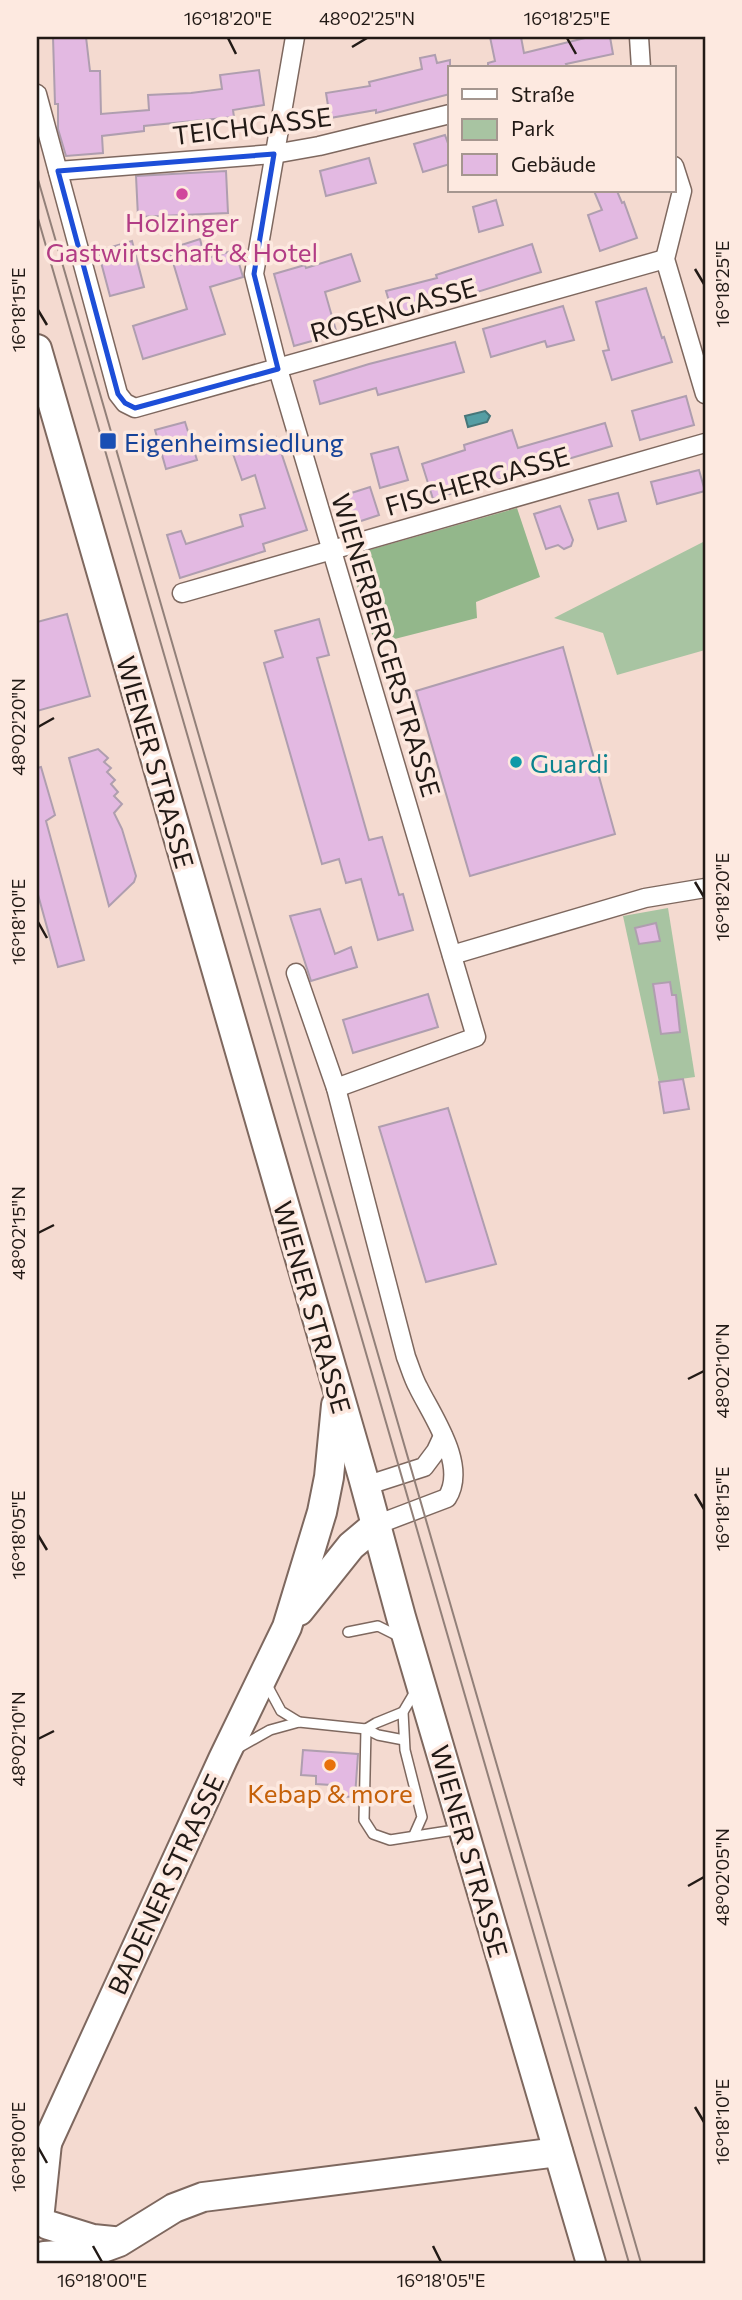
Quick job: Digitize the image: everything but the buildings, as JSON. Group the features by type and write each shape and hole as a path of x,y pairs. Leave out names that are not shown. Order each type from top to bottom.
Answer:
{"main road":[{"name":"WIENER STRASSE","path":"37,349 408,1642 591,2263"},
{"path":"286,1627 322,1512 337,1392"},
{"path":"286,1627 351,1546 376,1525"},
{"name":"BADENER STRASSE","path":"42,2260 50,2241 42,2214 42,2149 286,1627"},
{"path":"42,2260 89,2253 119,2242 174,2208 204,2197 558,2152"},
{"path":"42,2214 58,2226 93,2239 119,2242"}],"street":[{"name":"WIENERBERGERSTRASSE","path":"295,37 254,274 278,369 476,1037 336,1088"},
{"path":"639,37 639,66"},
{"path":"37,94 58,171"},
{"name":"TEICHGASSE","path":"58,171 274,154 319,146 448,114"},
{"name":"ROSENGASSE","path":"58,171 118,394 125,403 135,408 665,258"},
{"path":"676,172 682,191 665,258 705,394"},
{"name":"FISCHERGASSE","path":"182,593 331,548 705,443"},
{"path":"452,955 646,898 678,899 705,888"},
{"path":"296,973 336,1088 406,1357 417,1386 434,1414 450,1452 453,1469 452,1490 446,1498 376,1525"},
{"path":"365,1486 424,1467 443,1436"}],"lane":[{"path":"348,1632 378,1626 408,1642"},
{"path":"264,1672 268,1689 281,1711 299,1722"},
{"path":"414,1835 422,1816 405,1750 403,1712 420,1682"},
{"path":"366,1729 403,1712"},
{"path":"223,1759 257,1735 299,1722 366,1729 378,1735 404,1740"},
{"path":"366,1729 364,1820 373,1834 390,1840 464,1828"}],"highlighted area":[{"path":"274,154 254,274 278,369 135,408 125,403 118,394 58,171"}],"green space":[{"path":"517,508 540,577 476,602 477,618 375,644 348,556"},
{"path":"705,541 705,650 617,675 603,633 554,618"},
{"path":"668,908 695,1077 659,1082 623,916"}],"water":[{"path":"485,411 490,416 487,422 468,427 465,416"}],"tram line":[{"path":"37,176 641,2263"},
{"path":"37,215 629,2263"}],"place":[{"name":"Holzinger Gastwirtschaft & Hotel","path":"182,194"},
{"name":"Eigenheimsiedlung","path":"108,441"},
{"name":"Guardi","path":"516,762"},
{"name":"Kebap & more","path":"330,1765"}]}
